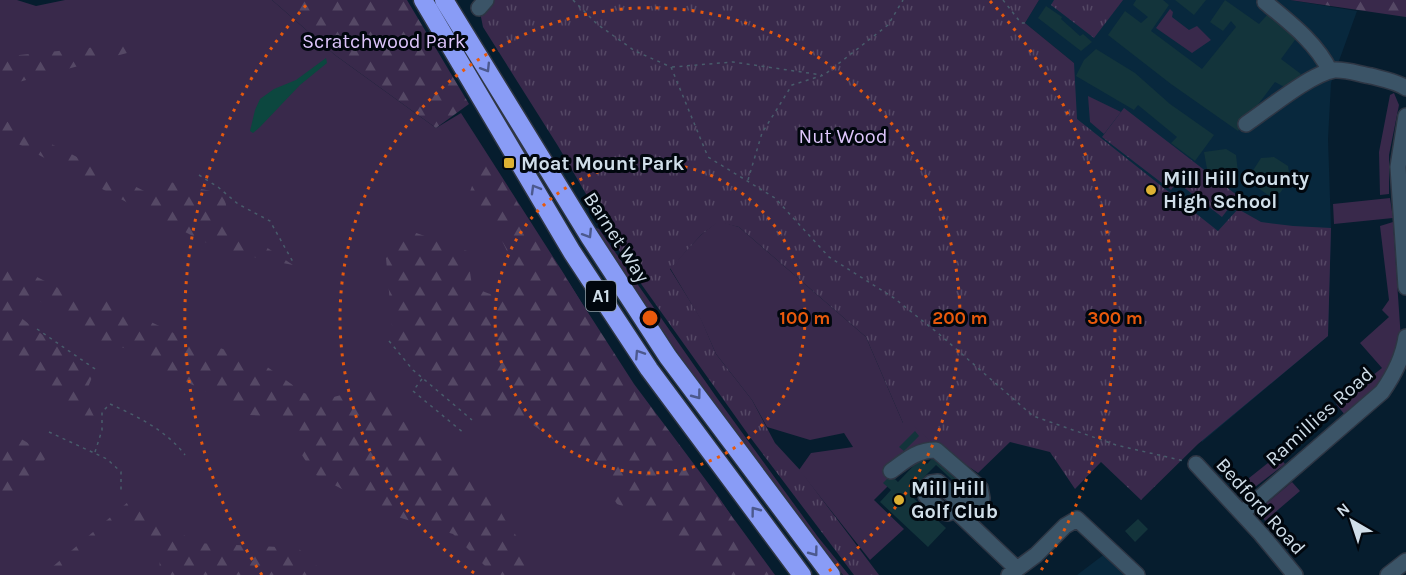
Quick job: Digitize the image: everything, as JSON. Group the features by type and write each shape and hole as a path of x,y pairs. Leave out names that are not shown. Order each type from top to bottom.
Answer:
{"highway":[{"name":"A1","path":"423,0 572,252 642,359 802,575"},
{"name":"Barnet Way","path":"444,0 589,236 668,357 831,575"}],"street":[{"path":"1265,2 1299,30 1325,60 1338,71 1393,82 1406,88"},
{"path":"1246,124 1302,86 1338,71"},
{"path":"1406,116 1398,167 1406,287"},
{"name":"Ramillies Road","path":"1242,513 1382,392 1392,379 1401,359 1406,337"},
{"path":"891,471 914,454 936,450 980,488 982,498 975,503 958,506 1013,572 1036,555 1065,526 1077,519 1137,575"},
{"name":"Bedford Road","path":"1196,464 1295,575"},
{"path":"1390,574 1406,561"}],"path":[{"path":"573,0 597,24 635,51 671,67 733,62 825,75"},
{"path":"748,181 762,133 792,85 825,75 888,25 903,0"},
{"path":"1003,0 1021,22 1025,23"},
{"path":"671,67 708,157 775,198 829,257 903,305 1033,416 1116,445 1196,464"},
{"path":"199,175 219,187 238,204 270,221 293,262"},
{"path":"37,329 98,371"},
{"path":"389,341 423,378 472,420"},
{"path":"423,378 413,391 465,434"},
{"path":"95,452 102,430 102,412 110,404 132,414 175,441 185,455"},
{"path":"49,432 107,459 121,472 121,493"}],"shaded area":[{"name":"Mill Hill County High School","path":"1039,0 1290,0 1357,11 1331,83 1328,139 1331,228 1328,336 1202,442 1007,138 1074,63 1025,23"},
{"path":"326,58 327,63 300,85 260,127 253,133 250,131 260,99 274,89 296,80"},
{"path":"1106,553 1128,575 1077,575"}],"green space":[{"path":"0,0 17,0 36,6 65,0 272,0 335,55 436,128 461,113 633,387 775,575 0,575"},
{"name":"Scratchwood Park","path":"272,0 407,0 469,104 436,128 335,55"},
{"name":"Nut Wood","path":"474,0 1039,0 1025,23 1074,63 1077,119 1218,231 1238,209 1261,222 1331,228 1328,336 1198,444 1141,500 1101,462 1075,489 1050,452 1010,442 978,473 929,440 911,424 903,423 866,337 739,227 718,222 701,235 670,269 701,319 716,354 752,400 775,443 800,470 879,575 854,575 750,437 627,264 558,146 483,27 479,7"},
{"path":"1054,0 1123,0 1094,38 1051,5"},
{"path":"1290,0 1406,0 1406,17"},
{"path":"1170,9 1173,12 1172,17 1189,30 1197,26 1211,40 1192,53 1156,28"},
{"path":"126,44 127,53 0,87 0,57"},
{"path":"1394,93 1399,105 1389,155 1389,194 1380,195 1379,152 1390,95"},
{"path":"1088,96 1121,112 1104,134 1090,122"},
{"name":"Mill Hill County High School","path":"1124,108 1238,196 1222,217 1177,182 1171,190 1102,137"},
{"path":"0,118 154,196 161,180 224,194 228,216 245,233 293,265 223,251 143,211 0,134"},
{"path":"488,157 634,384 720,499 771,575 724,575 681,548 664,522 617,504 593,467 526,420 481,420 425,377 393,337 386,258 405,229 467,251 472,286 488,293 498,295 520,278 491,218 464,209 472,186"},
{"path":"1390,198 1393,218 1334,224 1333,204"},
{"path":"718,221 739,227 866,337 903,423 911,423 932,442 874,500 904,529 870,560 799,470 811,453 853,447 844,433 810,440 767,427 752,400 716,354 701,320 670,268 701,235"},
{"path":"1393,222 1401,340 1385,372 1388,377 1345,415 1336,404 1382,368 1360,343 1389,317 1382,310 1389,300 1380,226"},
{"path":"592,226 599,229 717,398 818,537 849,575 843,575 745,447 682,360"},
{"path":"0,258 76,297 99,297 180,336 256,359 304,393 326,399 379,385 393,416 442,442 471,479 487,488 508,525 531,555 529,575 497,575 453,534 388,514 314,474 278,417 233,414 221,394 204,391 168,372 141,353 86,337 32,295 15,313 93,375 84,397 100,428 66,413 52,390 0,352"},
{"path":"8,431 48,455 0,520 0,433"},
{"path":"1278,455 1285,464 1242,497 1234,490"},
{"path":"1292,482 1300,491 1265,521 1260,513 1267,503"},
{"path":"128,502 197,543 298,548 326,575 159,575 160,558 122,522 64,575 43,575"}],"building":[{"path":"1136,0 1163,0 1169,5 1151,31 1202,69 1236,27 1231,21 1223,31 1210,22 1225,0 1259,24 1268,14 1300,33 1281,59 1301,74 1290,90 1275,82 1238,131 1171,84 1108,35 1125,11 1141,23 1148,17 1133,5"},
{"path":"1175,0 1206,0 1194,15"},
{"path":"1046,6 1062,17 1061,19 1080,36 1083,34 1092,42 1081,51 1038,18"},
{"path":"1096,49 1135,73 1170,104 1214,135 1195,161 1171,143 1177,137 1138,105 1134,110 1076,76 1084,60"},
{"path":"1226,149 1236,155 1239,180 1224,182 1207,169 1204,152"},
{"path":"1274,157 1288,166 1290,179 1280,193 1268,195 1254,185 1252,172 1261,158"},
{"path":"915,431 919,436 904,451 899,447"},
{"name":"Mill Hill Golf Club","path":"936,454 977,493 972,498 936,465 927,474 910,495 946,528 928,547 880,502 891,490 883,483 891,475 898,482 921,458 927,464"},
{"path":"1138,519 1148,529 1135,542 1125,531"}],"place":[{"name":"Moat Mount Park","path":"509,163"},
{"name":"Mill Hill County High School","path":"1151,190"},
{"name":"Mill Hill Golf Club","path":"899,500"}]}
